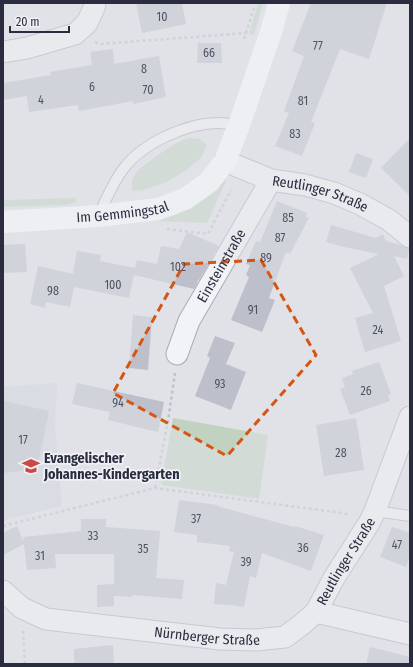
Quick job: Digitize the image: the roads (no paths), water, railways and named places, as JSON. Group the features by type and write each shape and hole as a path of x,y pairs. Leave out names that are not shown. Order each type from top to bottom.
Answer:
{"street":[{"path":"3,52 27,48 74,34 87,23 95,3"},
{"path":"225,160 239,125 271,32 279,3"},
{"name":"Reutlinger Straße","path":"225,160 271,180 305,185 334,193 360,204 389,220 410,237"},
{"name":"Im Gemmingstal","path":"3,222 98,216 158,209 185,199 209,182 225,160"},
{"name":"Einsteinstraße","path":"177,354 189,321 271,180"},
{"name":"Reutlinger Straße","path":"316,612 334,578 372,517 410,417"},
{"name":"Nürnberger Straße","path":"3,591 22,608 46,619 220,639 256,640 285,636 316,612"},
{"path":"316,612 410,634"}],"lane":[{"path":"98,216 124,167 138,154 159,140 175,132 193,126 218,123 239,125"},
{"name":"Reutlinger Straße","path":"372,517 410,516"}],"place":[{"name":"Evangelischer Johannes-Kindergarten","path":"31,466"}]}
